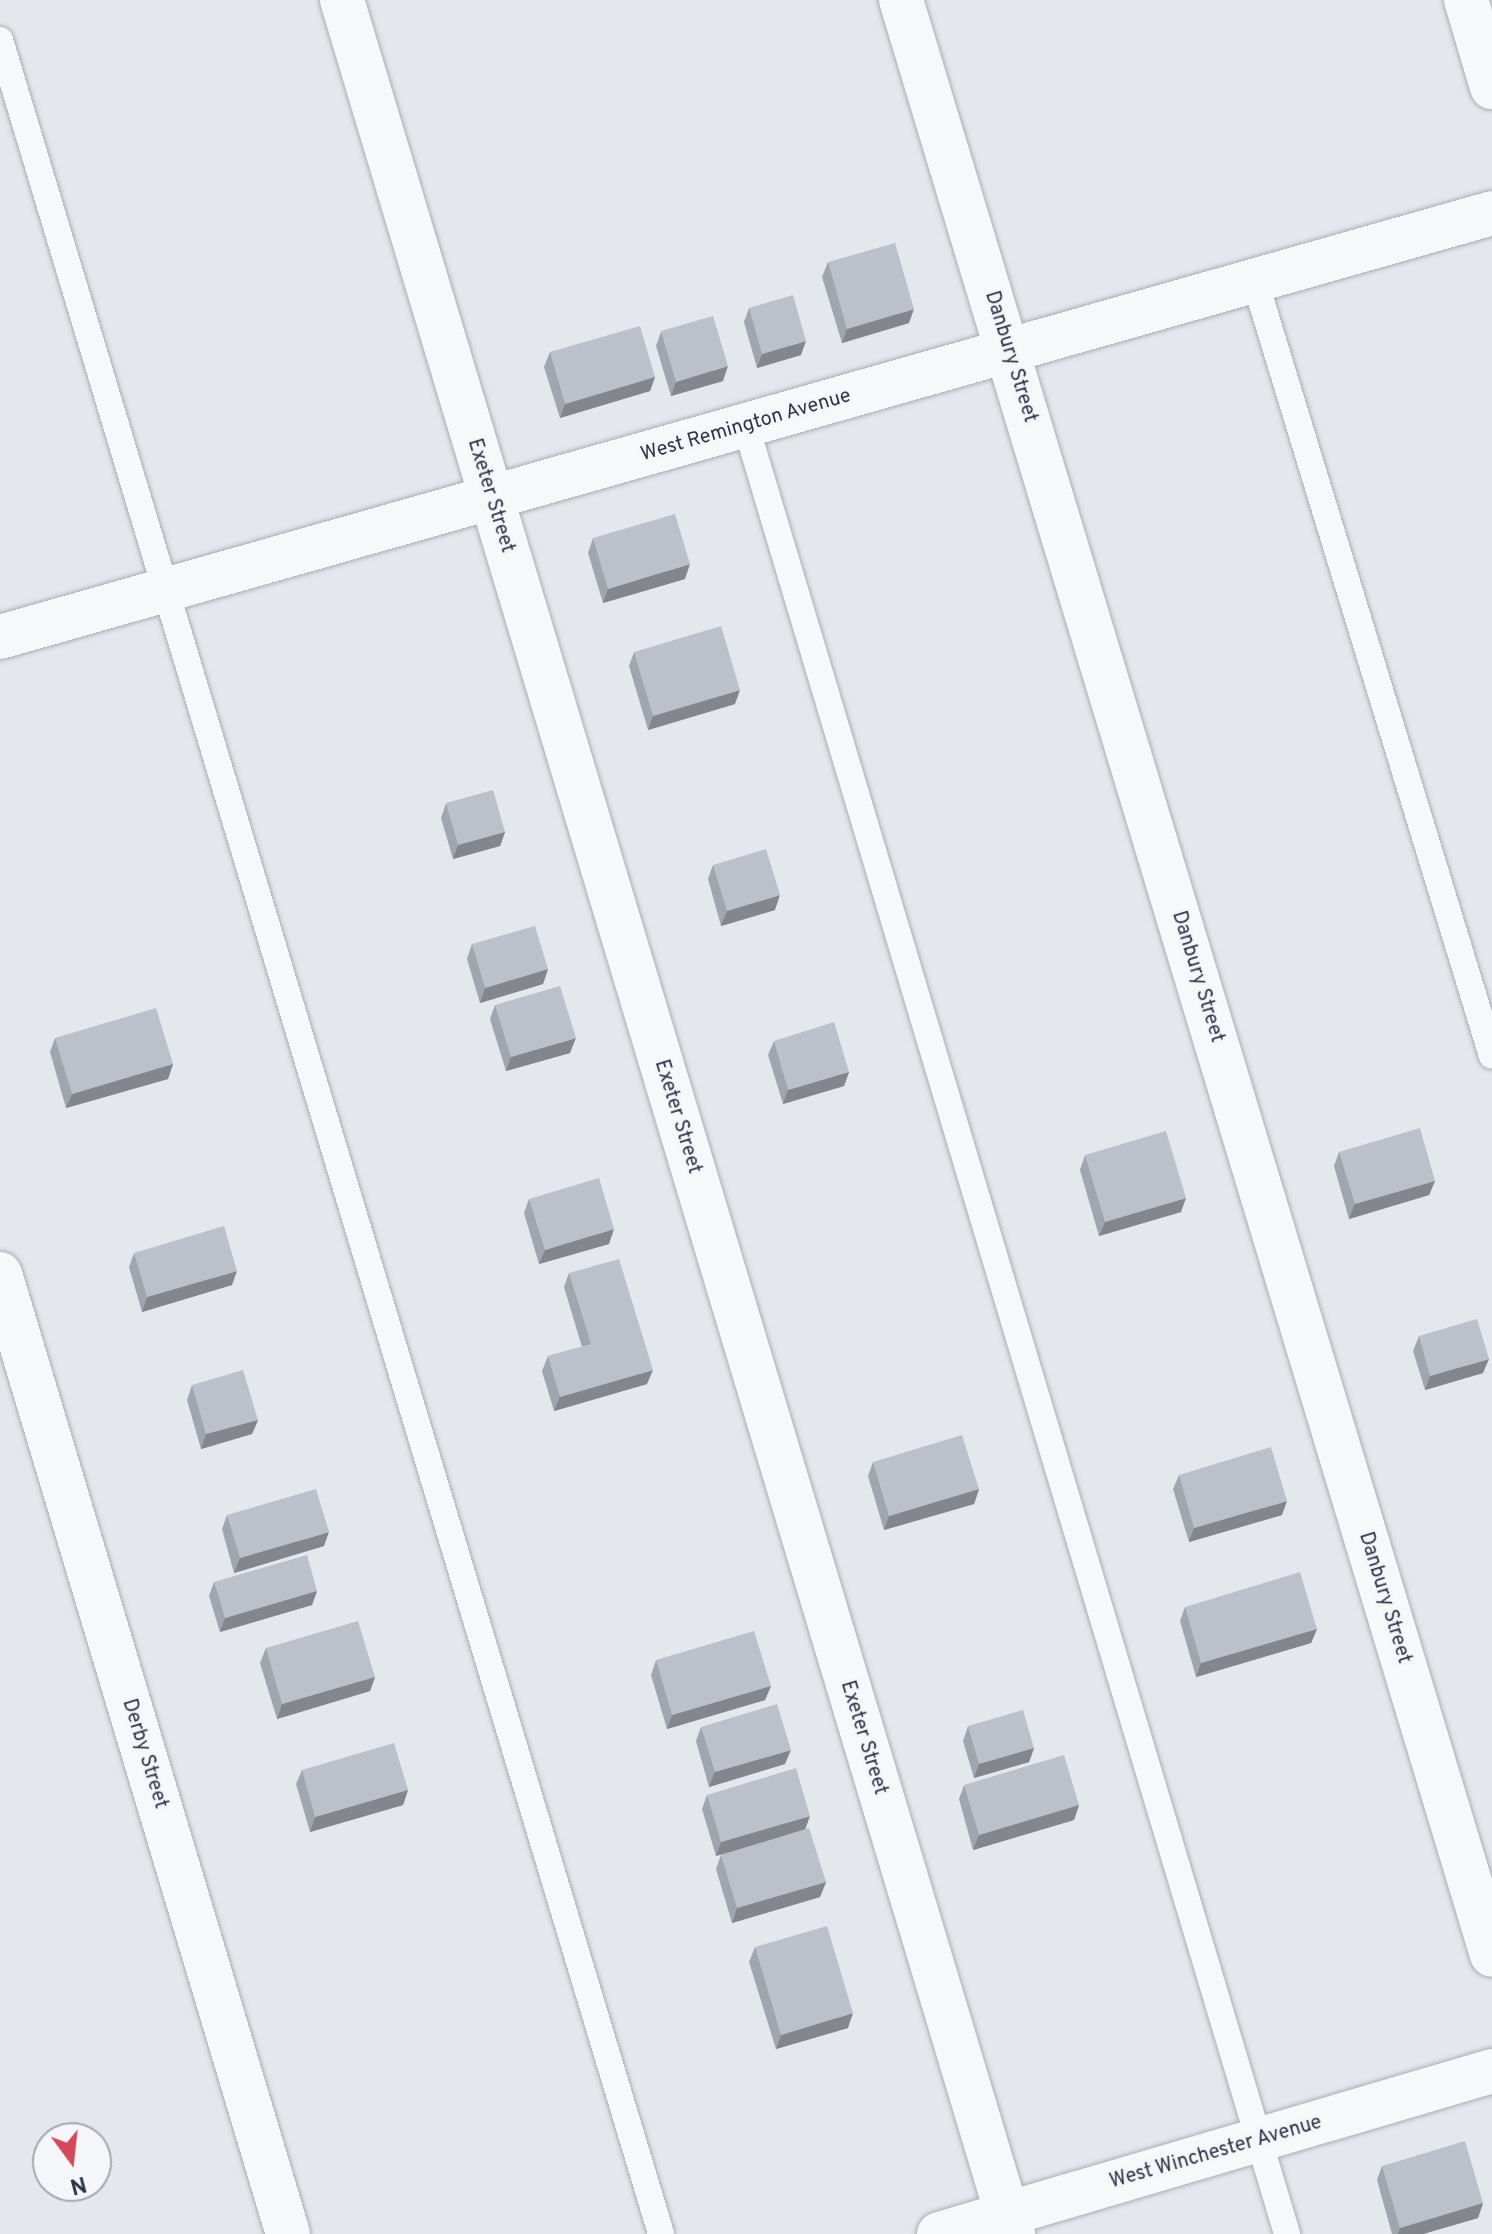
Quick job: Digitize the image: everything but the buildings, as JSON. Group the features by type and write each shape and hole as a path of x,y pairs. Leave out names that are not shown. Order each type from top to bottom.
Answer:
{"street":[{"name":"Exeter Street","path":"342,0 1010,2224"},
{"name":"Danbury Street","path":"901,0 1492,1955"},
{"path":"1466,0 1492,87"},
{"name":"West Remington Avenue","path":"0,637 1492,213"},
{"name":"Derby Street","path":"0,1274 288,2234"},
{"name":"West Winchester Avenue","path":"939,2234 1010,2224 1259,2140 1492,2071"}],"lane":[{"path":"0,40 170,589 661,2234"},
{"path":"1255,281 1492,1056"},
{"path":"746,426 1287,2234"}]}
